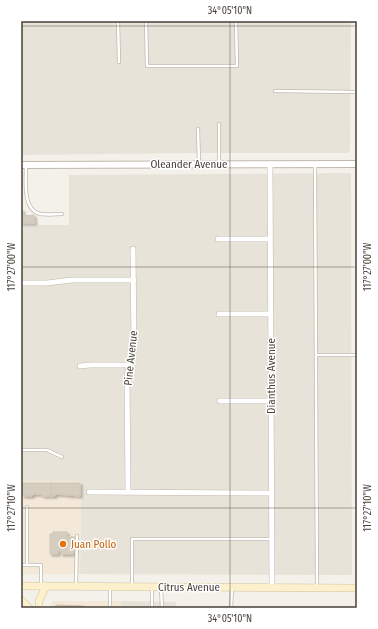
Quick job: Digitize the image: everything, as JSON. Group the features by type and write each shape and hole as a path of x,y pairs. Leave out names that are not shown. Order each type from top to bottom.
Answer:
{"main road":[{"name":"Citrus Avenue","path":"21,586 357,588"},
{"path":"39,608 38,601 43,586"},
{"path":"21,600 29,608"}],"street":[{"name":"Dianthus Avenue","path":"270,164 272,588"},
{"name":"Oleander Avenue","path":"23,165 357,164"},
{"path":"218,239 270,240"},
{"name":"Pine Avenue","path":"128,492 127,375 134,349 134,249"},
{"path":"21,283 47,283 72,280 134,280"},
{"path":"219,314 271,314"},
{"path":"80,366 129,365"},
{"path":"220,401 271,401"},
{"path":"90,492 272,493"}],"lane":[{"path":"118,21 119,62"},
{"path":"146,21 147,66 237,66 236,21"},
{"path":"275,91 357,92"},
{"path":"219,124 219,164"},
{"path":"198,129 199,164"},
{"path":"315,164 317,588"},
{"path":"23,165 26,198 29,205 39,214 62,214"},
{"path":"316,355 357,355"},
{"path":"21,450 47,450 62,456"},
{"path":"27,507 27,565"},
{"path":"76,587 77,536"},
{"path":"132,587 132,539 272,538"},
{"path":"21,565 41,565 43,586"},
{"path":"110,587 110,608"},
{"path":"152,587 152,608"},
{"path":"161,587 162,608"},
{"path":"231,608 232,588"}],"shaded area":[{"path":"21,21 351,21 350,151 348,153 21,155"},
{"path":"350,173 352,574 80,574 81,481 21,481 21,225 69,225 69,175"},
{"path":"21,481 81,481 80,574 21,574"},
{"path":"53,601 121,601 121,608 49,608"},
{"path":"121,601 176,602 176,606 351,606 351,608 121,608"}],"building":[{"path":"21,210 23,210 23,216 34,215 35,223 21,223"},
{"path":"22,483 51,483 51,496 34,494 32,496 24,496 22,495"},
{"path":"51,483 80,483 80,496 56,494 55,496 51,496"},
{"name":"Juan Pollo","path":"53,532 67,532 67,537 75,537 75,552 73,552 73,554 61,554 61,551 58,551 58,554 50,554 50,534 53,534"},
{"path":"56,605 84,606 82,608 55,608"}],"place":[{"name":"Juan Pollo","path":"63,544"}]}
